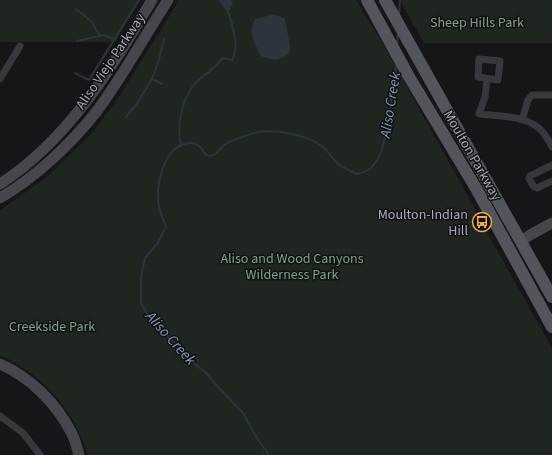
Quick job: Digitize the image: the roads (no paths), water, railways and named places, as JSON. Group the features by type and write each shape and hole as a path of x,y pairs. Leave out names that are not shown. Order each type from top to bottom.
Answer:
{"main road":[{"name":"Aliso Viejo Parkway","path":"0,184 42,151 66,127 115,60 152,0"},
{"name":"Aliso Viejo Parkway","path":"0,198 31,177 77,134 118,81 168,0"},
{"name":"Moulton Parkway","path":"367,0 408,75 477,190 552,327"},
{"name":"Moulton Parkway","path":"385,0 552,297"},
{"path":"477,190 489,200 510,237 514,240 534,240 552,231"},
{"path":"531,289 529,271 520,255 519,245 521,241 530,234 552,223"},
{"path":"0,364 10,369 39,390 59,413 72,433 79,455"}],"street":[{"path":"0,79 20,46"},
{"path":"487,79 485,97 479,114 512,117 522,120 540,129 552,148"},
{"path":"522,120 528,100 532,95 552,94"},
{"path":"552,165 530,176 529,179 534,187 537,188 552,181"},
{"path":"0,416 23,433 40,455"}],"waterway":[{"path":"75,73 89,80 139,0"},
{"name":"Aliso Creek","path":"399,15 400,0"},
{"path":"76,9 91,21 100,36"},
{"path":"181,146 181,115 189,92 193,86 223,58 232,60 234,55 234,35 227,9"},
{"name":"Aliso Creek","path":"397,45 398,33"},
{"path":"77,41 104,35 114,39"},
{"path":"152,79 164,39"},
{"name":"Aliso Creek","path":"269,455 257,438 243,413 206,373 189,359 149,317 141,303 141,277 145,258 157,244 166,227 158,198 158,188 163,167 174,150 181,145 191,143 199,145 204,153 209,156 215,154 228,142 258,132 273,131 290,134 313,141 322,146 342,167 357,174 366,171 376,162 383,145 393,91 396,63"},
{"path":"126,117 136,105 152,79 162,84"}],"place":[{"name":"Moulton-Indian Hill","path":"482,222"}],"park label":[{"name":"Sheep Hills Park","path":"477,22"},
{"name":"Aliso and Wood Canyons Wilderness Park","path":"292,266"},
{"name":"Creekside Park","path":"52,326"}]}
